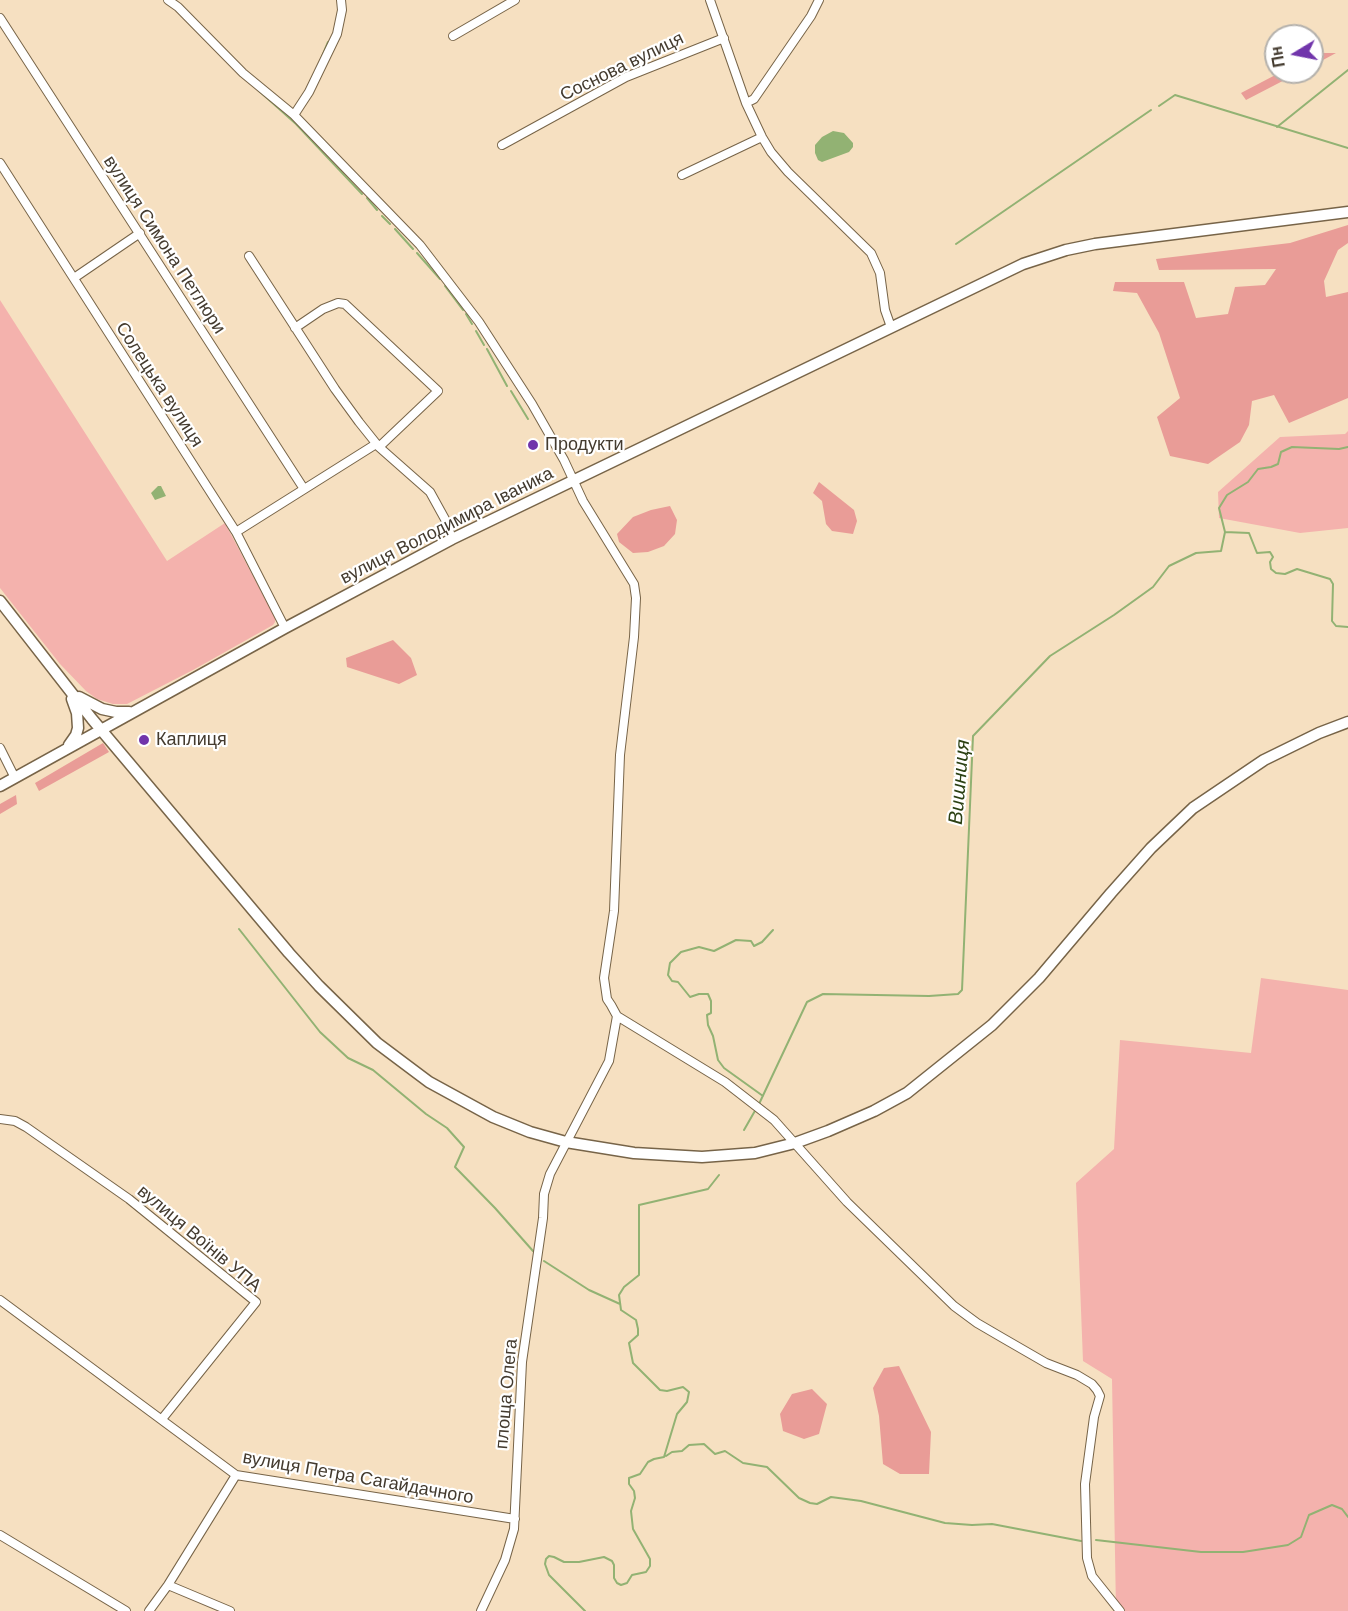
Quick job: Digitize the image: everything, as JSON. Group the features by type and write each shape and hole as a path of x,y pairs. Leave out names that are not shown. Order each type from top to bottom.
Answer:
{"main road":[{"path":"574,480 1023,264 1066,250 1134,238 1348,212"},
{"name":"вулиця Володимира Іваника","path":"0,786 285,628 452,539 574,480"},
{"path":"0,602 100,729 289,953 377,1043 429,1082 493,1118 566,1142 634,1153 702,1157 755,1153 795,1143 874,1111 907,1093 992,1025 1039,978 1151,848 1193,808 1264,760 1310,737 1348,722"},
{"path":"67,687 85,702 102,710 132,712"},
{"path":"65,750 76,735 78,721 67,687"}],"street":[{"name":"вулиця Володимира Іваника","path":"168,0 243,73 294,115 398,222 448,281 479,322 532,404 574,480"},
{"path":"294,115 309,92 337,34 342,10 341,0"},
{"path":"710,0 762,137 788,172 871,253 880,273 885,310 891,327"},
{"path":"750,101 811,16 819,0"},
{"path":"453,36 511,1"},
{"name":"вулиця Симона Петлюри","path":"0,18 304,489"},
{"name":"Соснова вулиця","path":"502,145 626,77 724,38"},
{"path":"682,175 762,137"},
{"name":"Солецька вулиця","path":"0,163 236,532 285,628"},
{"path":"74,278 140,233"},
{"path":"249,256 334,389 377,445 430,492 446,521 452,539"},
{"path":"236,532 377,445 438,391 345,304 338,303 322,309 295,328"},
{"path":"574,480 583,501 634,584 636,598 630,675 620,755 614,911 604,978 607,999 617,1016 725,1082 774,1120 847,1202 954,1306 977,1323 1046,1363 1077,1375 1092,1384 1100,1396 1094,1418 1085,1484 1087,1558 1092,1576 1120,1611"},
{"path":"0,748 15,778"},
{"name":"площа Олега","path":"481,1611 505,1560 515,1519 522,1362 543,1218 544,1194 550,1174 609,1060 617,1016"},
{"name":"вулиця Воїнів УПА","path":"0,1119 15,1121 26,1127 129,1199 256,1302 162,1419"},
{"name":"вулиця Петра Сагайдачного","path":"0,1300 236,1475 515,1519"},
{"path":"149,1611 168,1585 236,1475"},
{"path":"0,1535 126,1611"},
{"path":"168,1585 230,1611"}],"shaded area":[{"path":"1324,53 1336,53 1324,60"},
{"path":"1264,81 1264,84 1277,84 1246,100 1241,93"},
{"path":"833,131 844,133 853,143 853,147 849,152 822,162 818,160 815,153 815,145 822,137"},
{"path":"1348,225 1348,243 1338,250 1324,281 1326,297 1348,292 1348,398 1289,423 1274,395 1252,401 1249,425 1240,442 1208,464 1170,456 1157,417 1180,398 1159,333 1137,293 1113,291 1115,282 1184,282 1196,318 1228,314 1235,287 1265,285 1276,269 1159,270 1156,259 1290,243"},
{"path":"0,300 167,561 225,523 275,618 273,625 127,704 113,704 97,699 60,664 0,588"},
{"path":"1348,431 1348,528 1300,533 1219,518 1218,492 1280,437 1345,434"},
{"path":"819,482 854,510 857,521 853,534 832,531 826,524 822,501 813,493"},
{"path":"161,486 166,496 155,500 151,493"},
{"path":"670,506 677,520 675,534 664,546 648,552 633,553 619,542 617,534 633,517"},
{"path":"393,640 411,658 417,675 399,684 347,667 346,658"},
{"path":"103,743 109,752 39,791 35,783"},
{"path":"16,795 17,804 0,814 0,804"},
{"path":"1261,978 1348,990 1348,1611 1116,1611 1112,1379 1083,1361 1076,1183 1114,1149 1120,1040 1251,1053"},
{"path":"899,1366 931,1432 929,1474 900,1474 883,1464 879,1416 873,1388 884,1368"},
{"path":"812,1389 827,1404 819,1434 804,1439 783,1431 780,1414 792,1394"}],"waterway":[{"path":"319,64 328,42"},
{"path":"1277,127 1348,70"},
{"path":"258,90 296,124 362,194"},
{"path":"1159,106 1175,95 1348,148"},
{"path":"956,244 1151,110"},
{"path":"367,198 377,210"},
{"path":"382,216 390,224"},
{"path":"395,229 413,249"},
{"path":"417,253 440,279"},
{"path":"445,286 463,310"},
{"path":"466,314 472,324"},
{"path":"476,331 484,345"},
{"path":"487,349 507,386"},
{"path":"511,391 528,419"},
{"name":"Вишниця","path":"759,1104 807,1002 823,994 929,996 958,994 962,990 973,736 1050,656 1153,587 1169,566 1196,553 1221,551 1225,532 1219,508 1227,495 1248,482 1258,469 1278,464 1281,452 1292,447 1339,449 1348,447"},
{"name":"Вишниця","path":"1225,532 1249,533 1257,553 1270,552 1273,557 1270,562 1271,569 1276,573 1285,574 1297,569 1330,579 1333,584 1332,621 1336,626 1348,627"},
{"path":"239,929 320,1032 348,1058 373,1070 426,1114 447,1128 464,1147 455,1167 533,1251"},
{"path":"763,1096 724,1068 718,1060 708,1025 707,1015 711,1013 711,1001 708,994 690,997 678,982 672,981 668,975 670,963 681,952 699,947 714,951 736,940 751,941 754,946 762,942 773,930"},
{"name":"Вишниця","path":"744,1130 756,1109"},
{"name":"Вишниця","path":"585,1611 549,1575 545,1564 546,1559 549,1556 564,1562 579,1562 604,1557 612,1561 614,1578 621,1585 627,1583 632,1575 646,1572 650,1566 650,1559 633,1529 631,1511 635,1498 629,1478 640,1474 648,1462 664,1457 677,1414 687,1402 689,1392 683,1387 667,1391 660,1390 633,1363 629,1343 638,1335 638,1329 636,1320 621,1310 619,1295 624,1287 639,1275 639,1205 708,1189 719,1175"},
{"path":"544,1261 589,1290 620,1304"},
{"path":"666,1456 672,1452 682,1451 689,1445 704,1444 715,1454 725,1451 743,1463 767,1467 799,1498 810,1503 817,1504 831,1497 861,1501 945,1523 992,1524 1081,1541"},
{"path":"1096,1540 1201,1552 1243,1552 1288,1545 1301,1537 1309,1515 1332,1505 1342,1509 1348,1517"}],"place":[{"name":"Продукти","path":"533,445"},
{"name":"Каплиця","path":"144,740"}]}
